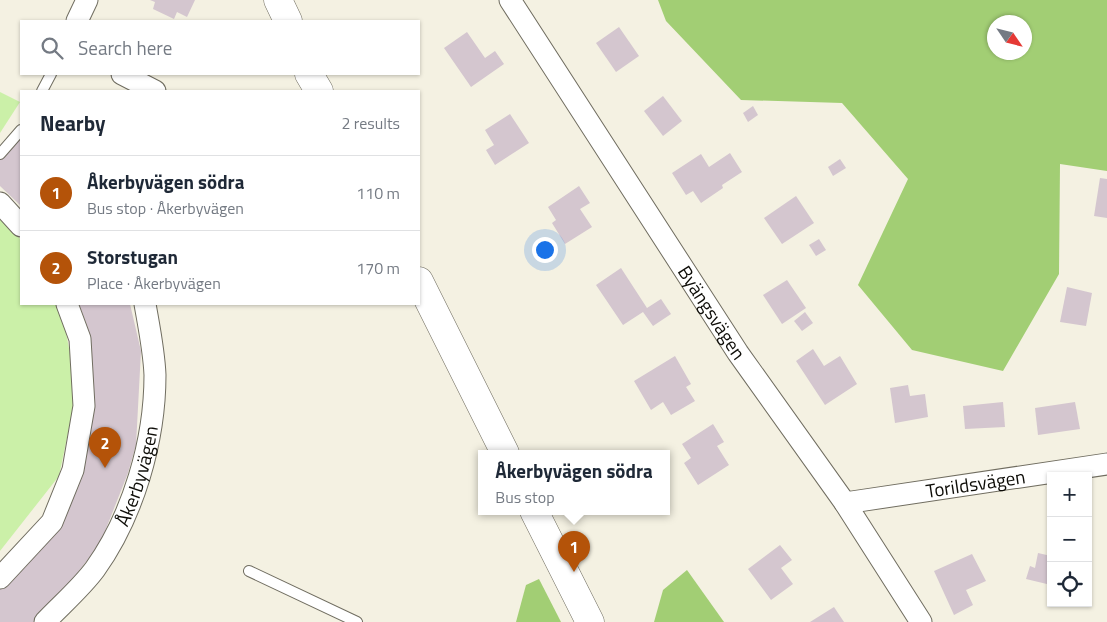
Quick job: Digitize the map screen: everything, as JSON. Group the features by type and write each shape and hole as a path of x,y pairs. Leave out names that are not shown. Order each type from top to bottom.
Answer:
{"street":[{"path":"77,20 87,0"},
{"path":"278,0 288,20"},
{"name":"Byängsvägen","path":"510,0 738,353 845,503 921,622"},
{"path":"124,75 154,90"},
{"path":"310,75 318,90"},
{"path":"0,202 20,225"},
{"path":"420,283 504,450"},
{"path":"0,578 52,522 73,470 84,406 80,339 67,305"},
{"name":"Åkerbyvägen","path":"45,622 94,570 124,515 143,468 152,416 154,376 152,340 145,305"},
{"name":"Torildsvägen","path":"845,503 1107,464"},
{"path":"536,515 590,622"}],"lane":[{"path":"43,90 50,75"},
{"path":"0,154 20,131"},
{"path":"249,571 357,622"}],"green space":[{"path":"658,0 1107,0 1107,171 1060,164 1059,274 1003,371 912,350 858,285 908,179 842,103 741,100 666,21"},
{"path":"0,92 20,102 0,133"},
{"path":"0,216 20,239 20,305 57,305 63,317 77,390 59,476 0,551"},
{"path":"687,570 724,622 654,622 663,590"},
{"path":"539,579 561,622 516,622 526,585"}],"building":[{"path":"150,0 195,0 187,17 177,12 174,19 153,9 155,2"},
{"path":"619,27 639,56 616,72 596,43"},
{"path":"467,32 485,58 495,51 504,64 471,87 444,48"},
{"path":"663,96 682,121 663,136 644,111"},
{"path":"753,106 758,115 748,122 743,113"},
{"path":"510,114 529,143 495,165 486,150 494,145 485,130"},
{"path":"17,137 20,141 20,205 0,186 0,156"},
{"path":"730,153 742,172 722,185 723,188 701,203 693,191 686,195 672,173 701,154 709,167"},
{"path":"840,159 846,168 833,176 828,167"},
{"path":"1100,178 1107,179 1107,218 1094,216"},
{"path":"579,186 590,203 580,209 592,227 565,244 552,223 556,220 548,207"},
{"path":"796,196 814,223 782,244 764,218"},
{"path":"819,239 826,250 816,256 809,245"},
{"path":"621,268 647,308 661,299 671,314 653,326 643,312 623,325 596,285"},
{"path":"787,280 806,308 782,324 763,295"},
{"path":"1067,287 1092,293 1086,326 1060,322"},
{"path":"79,305 130,305 141,351 136,445 128,473 100,544 39,622 0,622 0,586 61,517 90,335"},
{"path":"805,312 813,323 802,331 794,321"},
{"path":"813,349 824,366 840,356 857,384 825,405 796,361"},
{"path":"675,356 691,384 686,387 695,401 671,415 663,402 651,410 634,381"},
{"path":"908,385 910,396 925,394 928,417 895,423 890,388"},
{"path":"1003,402 1005,427 965,429 963,406"},
{"path":"1075,402 1080,429 1038,435 1035,408"},
{"path":"713,424 724,442 717,446 729,465 698,485 684,463 691,458 682,444"},
{"path":"780,545 792,560 781,568 793,584 771,600 748,569"},
{"path":"1038,553 1047,555 1047,584 1026,579 1030,566 1035,568"},
{"path":"972,554 986,581 966,590 973,605 954,615 934,571"},
{"path":"834,607 844,622 810,622"}],"place":[{"name":"Storstugan","path":"105,468"},
{"name":"Åkerbyvägen södra","path":"574,572"}]}
